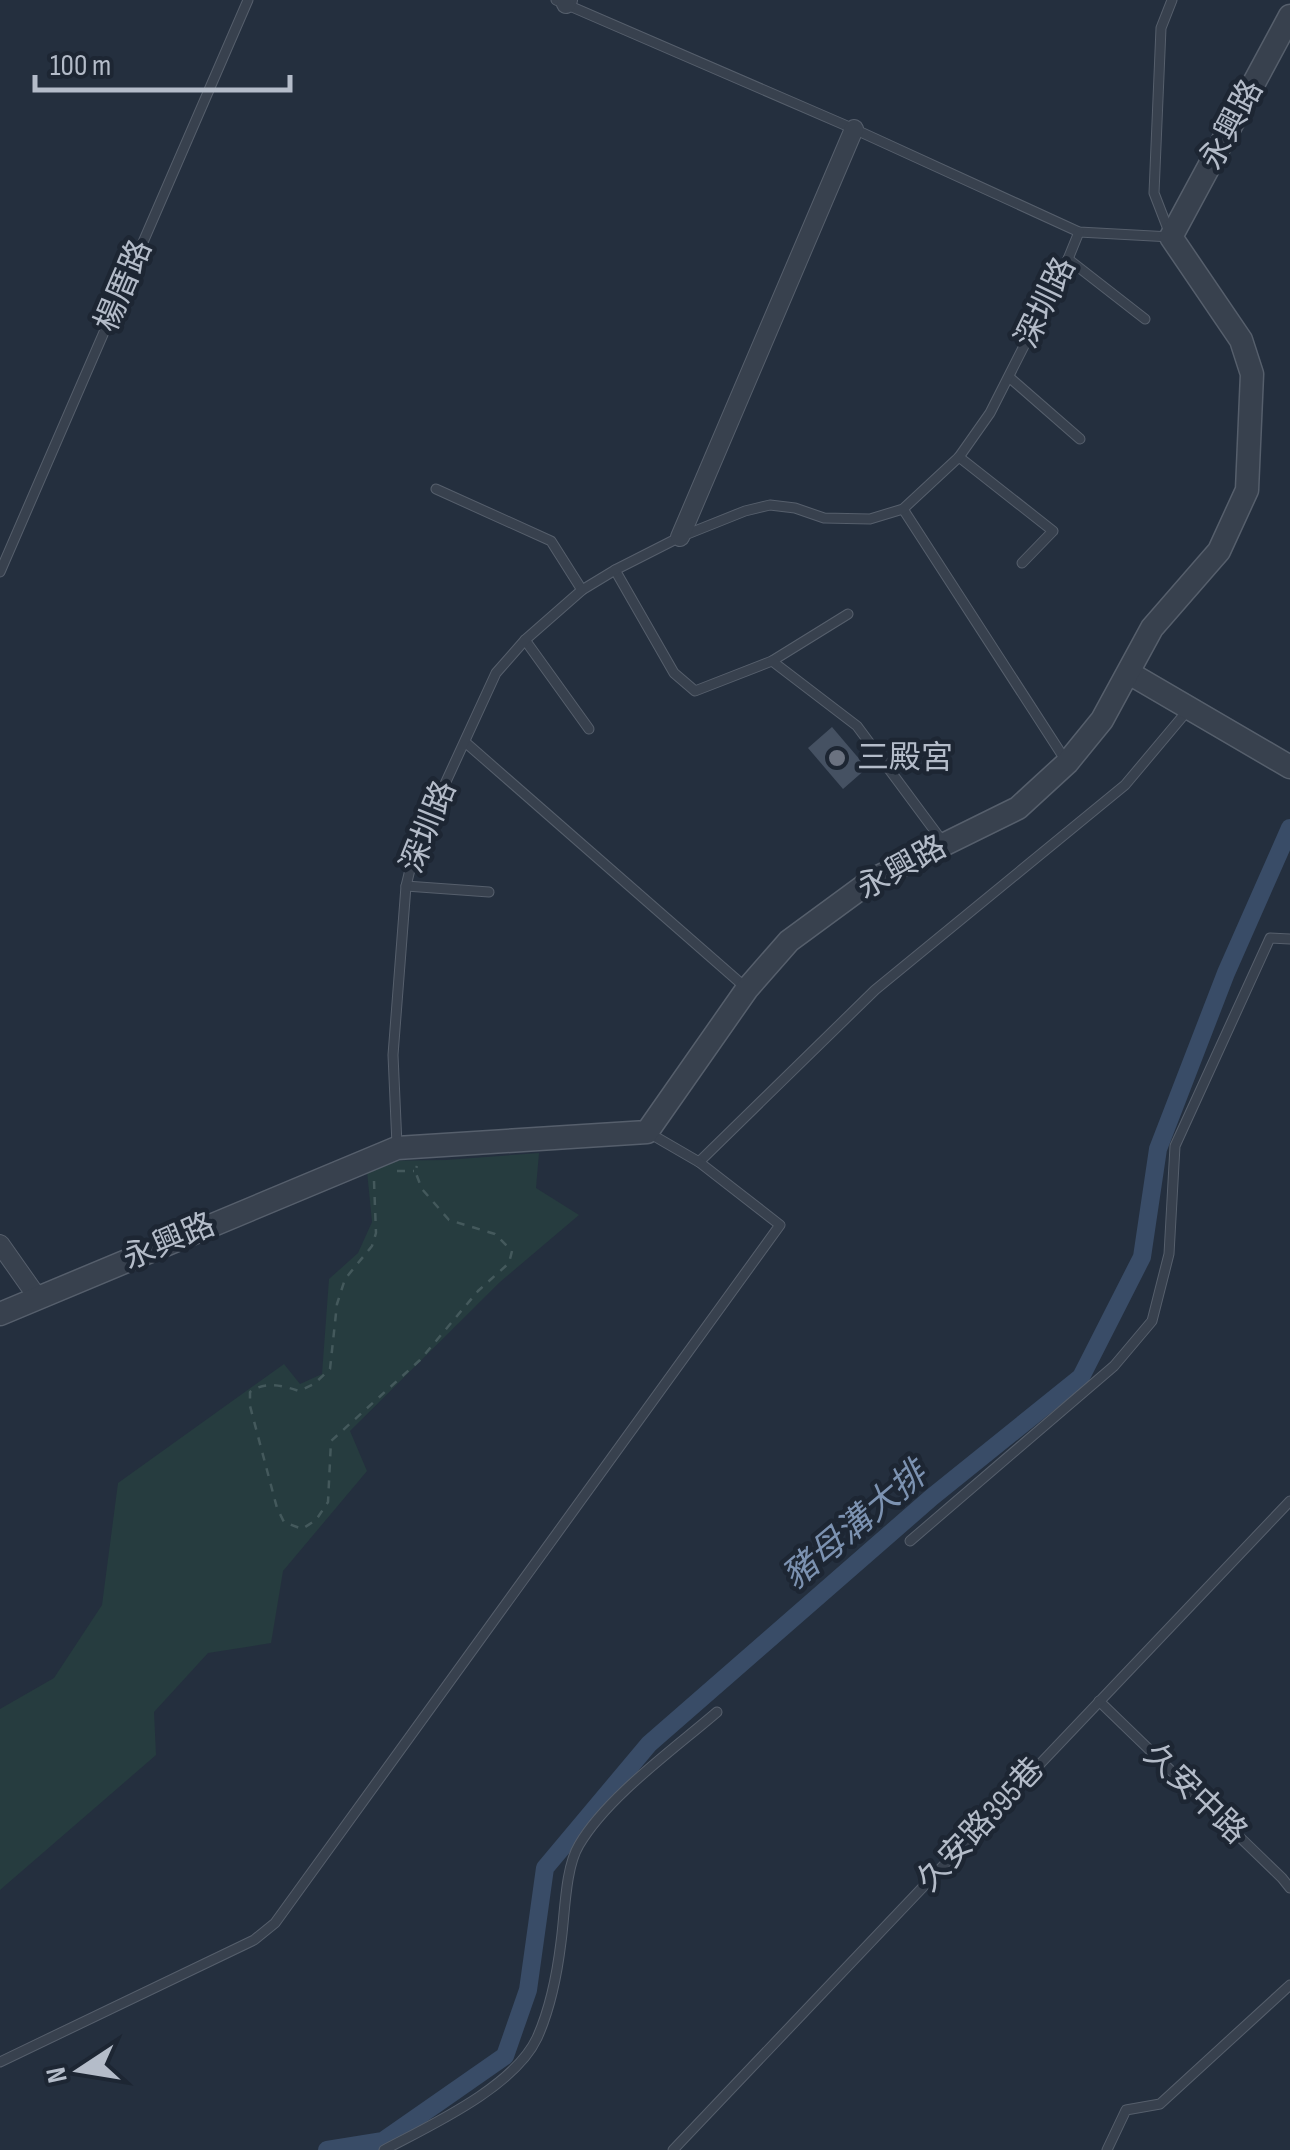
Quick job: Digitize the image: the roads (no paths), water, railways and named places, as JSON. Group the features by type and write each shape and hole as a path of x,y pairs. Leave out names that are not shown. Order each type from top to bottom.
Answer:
{"street":[{"name":"永興路","path":"0,1314 387,1151 647,1132 747,988 790,941 872,880 1018,808 1067,763 1102,720 1152,628 1219,550 1247,490 1252,374 1241,340 1172,237 1290,16"},
{"path":"680,538 854,129"},
{"path":"1129,674 1290,767"},
{"path":"0,1244 38,1298"}],"lane":[{"name":"楊厝路","path":"0,572 248,0"},
{"path":"564,1 1079,232 1172,237 1154,193 1161,28 1172,0"},
{"name":"深圳路","path":"387,1151 406,886 415,849 496,674 525,640 582,590 680,538 770,505 796,508 824,518 870,518 903,508 959,457 990,413 1079,232"},
{"path":"1068,260 1146,319"},
{"path":"1010,377 1080,439"},
{"path":"959,457 1053,530 1022,563"},
{"path":"436,489 551,541 582,590"},
{"path":"903,508 1067,763"},
{"path":"614,570 674,673 695,691 772,660 848,614"},
{"path":"525,640 590,729"},
{"path":"772,660 857,726 945,844"},
{"path":"699,1162 875,990 1126,786 1188,709"},
{"path":"465,742 747,988"},
{"path":"406,886 489,892"},
{"path":"910,1541 1114,1366 1152,1321 1169,1254 1175,1146 1270,938 1290,939"},
{"path":"0,2062 254,1940 275,1922 780,1226 699,1162 647,1132"},
{"name":"久安路395巷","path":"674,2150 1290,1501"},
{"name":"久安中路","path":"1098,1701 1290,1888"},
{"path":"384,2150 466,2106 508,2074 535,2042 556,1984 577,1848 605,1809 717,1712"},
{"path":"1107,2150 1126,2110 1160,2104 1290,1986"}],"waterway":[{"name":"豬母溝大排","path":"327,2150 383,2141 505,2056 528,1990 545,1868 649,1744 932,1497 1081,1377 1142,1257 1158,1149 1226,973 1290,828"}],"place":[{"name":"三殿宮","path":"837,758"}]}
